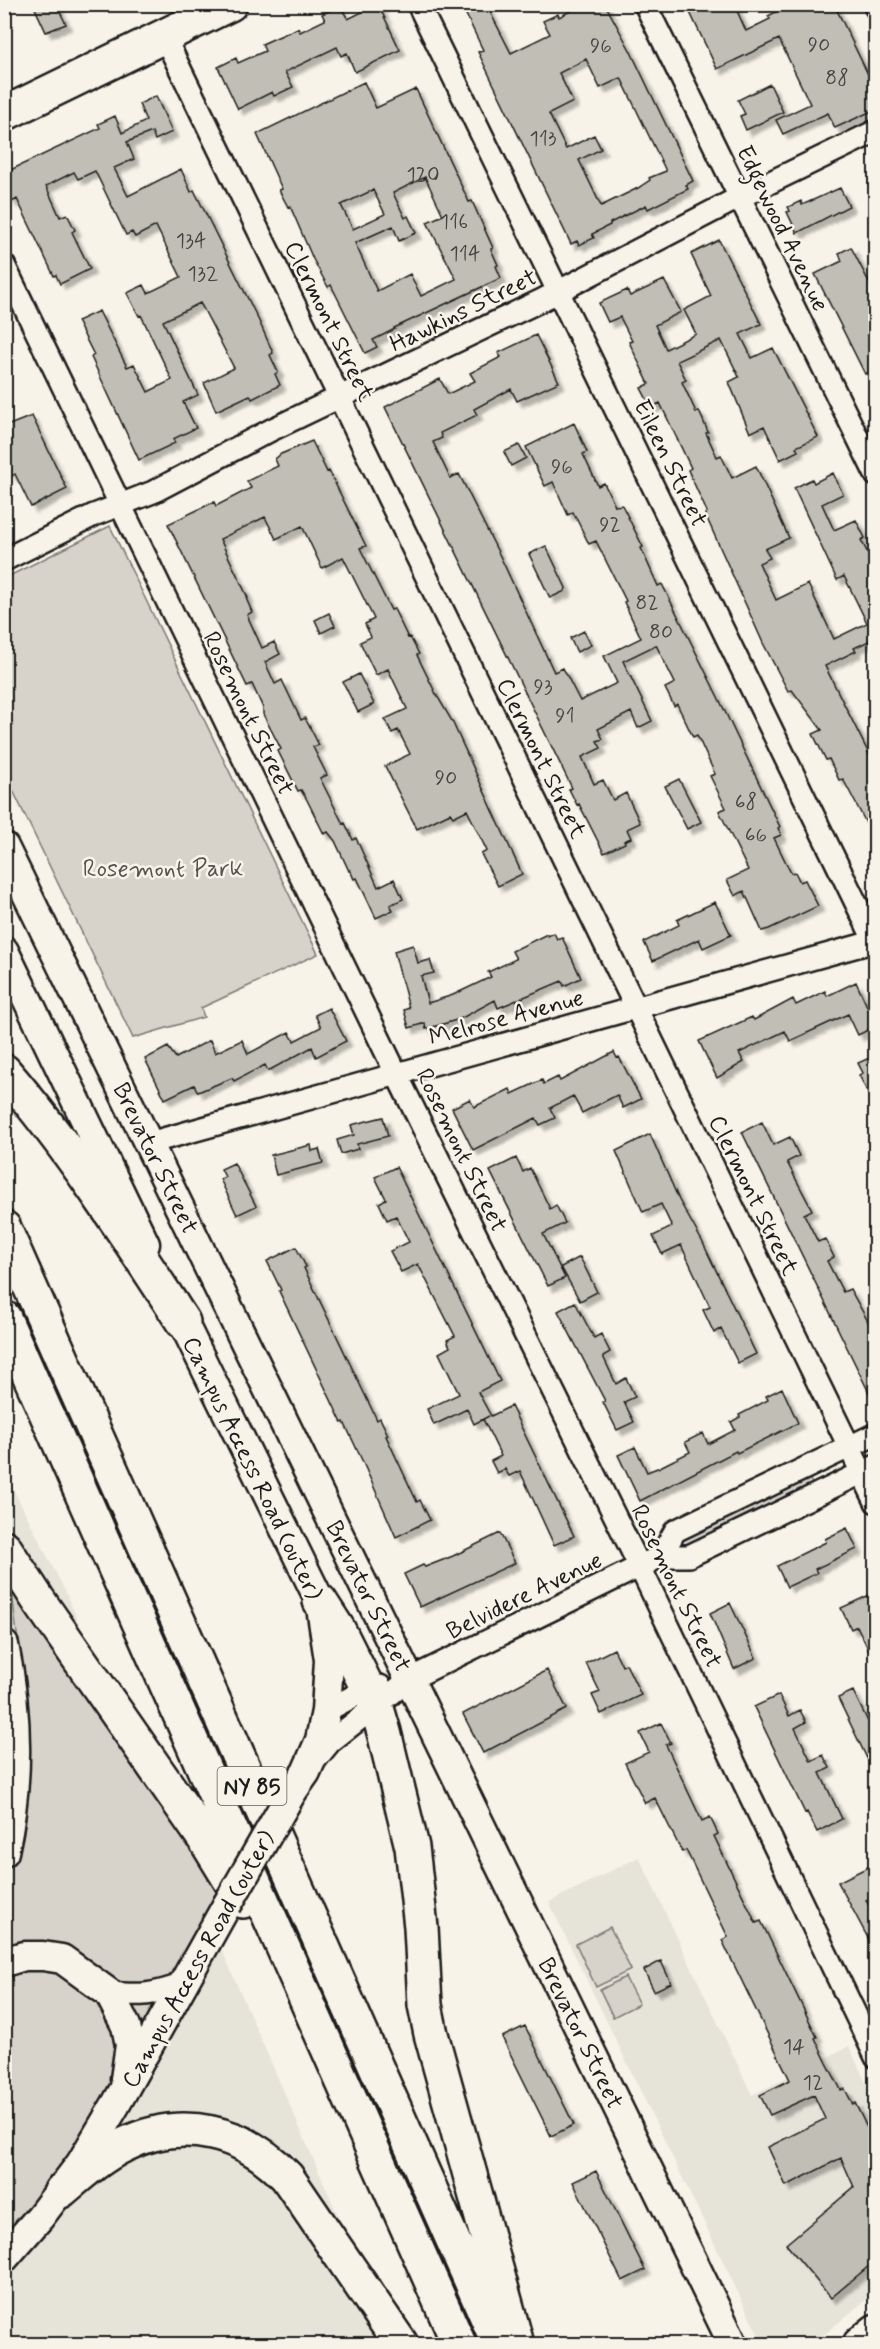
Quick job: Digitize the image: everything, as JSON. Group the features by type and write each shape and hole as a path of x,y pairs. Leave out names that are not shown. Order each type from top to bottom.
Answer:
{"main road":[{"path":"4,114 230,4"},
{"path":"4,1071 41,1116 87,1180 183,1322"},
{"name":"NY 85","path":"4,1228 499,2344"},
{"name":"NY 85","path":"4,1318 459,2344"},
{"path":"4,1547 237,1889 386,2180"},
{"path":"320,1601 339,1629 372,1697 412,1846 421,1927 425,2005 431,2034 517,2344"},
{"path":"61,2191 104,2157 125,2144 147,2136 192,2130 235,2139 272,2161 287,2177 401,2344"},
{"path":"860,2344 876,2331"}],"street":[{"name":"Eileen Street","path":"418,4 875,942"},
{"name":"Edgewood Avenue","path":"645,4 876,475"},
{"name":"Clermont Street","path":"164,36 848,1447 868,1469 876,1502"},
{"name":"Hawkins Street","path":"4,560 94,515 148,494 271,430 559,291 740,197 876,131"},
{"name":"Rosemont Street","path":"4,265 396,1073 640,1567 876,2057"},
{"name":"Brevator Street","path":"4,847 733,2344"},
{"name":"Melrose Avenue","path":"149,1143 875,942"},
{"name":"Campus Access Road (outer)","path":"4,951 320,1601 328,1660 326,1712 320,1740 299,1782 81,2163 61,2191 4,2258"},
{"path":"661,1556 675,1531 876,1434"},
{"name":"Belvidere Avenue","path":"326,1712 372,1697 661,1556 689,1556 868,1469"},
{"path":"4,1645 10,1670 16,1756 9,1832 4,1852"},
{"name":"Belvidere Avenue","path":"299,1782 330,1742 372,1697"},
{"path":"4,1962 24,1956 62,1959 109,1993 126,2026 130,2045 126,2073 116,2104"},
{"path":"109,1993 155,1995 184,1984"}],"shaded area":[{"path":"4,1471 65,1591 336,2211 377,2344 5,2344"},
{"path":"639,1857 752,2095 849,2046 875,2102 875,2292 813,2344 763,2344 549,1902"}],"green space":[{"name":"Rosemont Park","path":"110,526 318,954 201,1008 204,1017 133,1038 5,774 5,578"},
{"path":"809,1478 813,1485 680,1553 675,1542"},
{"path":"11,1584 222,1889 129,2063 4,2258 4,1875 16,1843 25,1701"},
{"path":"610,1927 631,1970 596,1987 576,1944"},
{"path":"625,1977 639,2004 613,2017 600,1990"}],"building":[{"path":"33,4 56,4 66,24 46,32"},
{"path":"378,4 400,50 355,72 347,53 341,56 337,47 285,72 293,87 274,96 272,92 238,109 218,67 236,58 238,63 265,51 262,44 298,28 300,32 325,20 322,14 340,6 348,19"},
{"path":"461,4 486,4 511,53 550,34 543,21 558,14 559,17 584,4 605,4 630,50 693,181 686,185 688,189 648,209 646,205 610,223 592,234 594,238 579,245 577,241 571,244 478,52 483,50","holes":["586,59 600,88 621,78 666,171 649,178 650,180 638,188 601,206 579,160 601,149 594,135 566,149 549,114 573,102 559,73"]},
{"path":"686,4 734,4 746,31 770,19 768,16 780,10 777,4 834,4 876,91 876,109 835,128 828,113 783,134 776,120 810,104 779,39 717,69"},
{"path":"364,82 376,108 416,89 469,202 472,201 493,248 491,249 501,278 394,328 373,340 377,347 365,353 331,285 328,287 313,259 290,206 288,207 279,190 282,189 257,134","holes":["425,177 443,215 427,222 456,279 421,296 410,274 377,291 355,243 393,226 399,241 416,233 408,216 405,218 393,193","373,190 385,214 353,229 341,205"]},
{"path":"770,84 783,112 746,130 740,116 745,114 738,100"},
{"path":"156,96 172,132 155,140 152,132 127,142 134,159 114,168 128,196 181,169 191,192 194,190 259,321 273,353 270,355 278,372 275,374 280,385 252,399 250,395 216,411 204,383 234,368 203,308 200,303 163,321 198,395 183,402 196,428 173,439 175,443 139,460 91,357 94,355 77,321 99,311 127,367 134,364 148,392 172,380 141,315 139,316 127,293 144,285 148,293 181,277 156,226 135,237 132,232 126,235 95,171 78,179 74,172 46,186 60,217 67,214 75,230 72,232 90,269 60,284 17,199 12,202 4,187 4,173 100,128 98,124 115,116 122,133 146,121 139,104"},
{"path":"840,188 849,206 797,233 787,212 790,211 788,207 801,201 802,205"},
{"path":"719,240 761,324 740,334 752,358 773,348 818,437 796,447 798,451 780,460 764,426 750,433 729,382 739,377 721,340 677,361 686,380 682,382 696,412 699,411 717,457 721,455 732,478 756,466 789,538 765,549 770,558 759,563 776,600 808,584 834,639 867,623 844,576 837,580 794,488 812,479 814,483 833,473 843,494 822,504 834,530 856,520 865,538 861,540 876,569 876,640 875,638 854,648 856,651 825,666 876,768 876,842 843,779 839,780 813,734 822,730 792,690 788,691 763,643 705,514 707,512 688,470 691,468 660,403 651,407 641,388 649,384 620,317 608,322 599,303 627,290 630,296 664,280 681,312 655,325 666,349 696,334 684,310 711,296 691,254"},
{"path":"851,247 876,296 876,369 865,374 815,274 842,261 839,253"},
{"path":"536,335 559,382 517,401 511,389 474,409 477,415 440,433 442,438 433,442 450,478 459,474 554,672 563,668 580,701 617,683 604,656 641,638 624,602 626,601 596,541 589,544 573,512 568,515 553,482 545,486 526,447 574,423 587,452 583,454 598,486 604,483 615,506 622,505 643,547 641,548 658,586 662,584 720,701 780,827 778,828 781,835 774,838 791,873 795,872 800,882 805,880 818,906 769,929 762,931 744,891 735,896 727,880 748,870 719,811 726,808 710,776 715,774 697,735 693,737 677,704 674,706 665,688 675,683 656,645 623,661 652,721 638,728 631,712 598,729 603,739 597,741 601,748 582,757 594,784 603,780 613,800 626,793 640,823 627,829 631,838 624,841 625,843 604,853 569,789 572,788 385,407 440,379 448,394 475,381 470,373 501,357 498,353"},
{"path":"32,416 67,489 31,507 15,474 12,476 4,459 4,427"},
{"path":"312,441 366,546 360,548 391,610 394,609 408,638 410,637 436,694 452,721 522,874 498,886 481,854 487,851 467,810 453,817 450,813 417,829 385,766 410,754 398,730 392,733 385,719 407,709 388,669 376,675 360,642 371,637 365,624 374,619 343,557 322,568 302,526 276,539 265,517 220,539 248,598 246,598 252,612 247,615 262,648 274,642 280,654 265,662 275,684 282,680 301,720 305,718 319,745 313,747 327,775 320,778 343,824 345,823 353,840 356,838 378,887 394,879 403,899 390,905 393,910 376,918 357,878 354,879 349,871 335,841 328,832 324,834 306,798 301,790 298,791 278,751 281,749 263,714 263,708 252,684 247,686 168,524 214,502 216,506 251,488 247,481 278,466 275,459 281,454"},
{"path":"519,445 526,458 511,466 504,452"},
{"path":"546,546 566,588 565,591 550,598 529,554"},
{"path":"329,613 335,626 321,633 315,620"},
{"path":"584,631 591,645 577,652 570,638"},
{"path":"359,674 374,704 358,712 343,682"},
{"path":"679,779 701,822 687,829 665,786"},
{"path":"715,902 731,935 703,948 699,939 653,961 644,942 679,925 677,920"},
{"path":"554,933 557,939 562,937 581,978 564,986 562,981 498,1008 495,1000 460,1019 426,1029 425,1023 409,1028 404,1010 409,1008 394,951 413,945 418,963 430,960 434,973 421,976 428,1003 453,995 491,977 488,972 516,959 512,951 547,934 548,936"},
{"path":"856,982 876,1026 858,1035 848,1014 790,1041 785,1031 739,1053 744,1062 717,1078 699,1041 752,1017 754,1020 793,999 796,1005 825,991 827,996"},
{"path":"329,1008 346,1041 316,1057 312,1047 268,1071 265,1065 234,1081 232,1078 198,1092 194,1085 165,1099 145,1059 168,1047 176,1058 210,1040 215,1053 242,1040 248,1054 289,1032 294,1041 321,1027 315,1015"},
{"path":"614,1052 617,1058 619,1057 641,1099 623,1108 617,1095 582,1113 573,1096 550,1108 555,1118 540,1125 536,1118 473,1150 452,1108 470,1099 474,1107 510,1089 512,1094 542,1080 544,1084 558,1077 560,1081"},
{"path":"876,1055 876,1108 859,1075 863,1073 858,1063"},
{"path":"383,1117 388,1136 357,1144 358,1149 341,1154 337,1140 354,1135 351,1125"},
{"path":"762,1122 773,1145 790,1137 799,1156 787,1162 812,1210 804,1214 818,1242 825,1239 834,1257 827,1261 843,1292 850,1289 876,1336 876,1346 870,1348 876,1361 876,1407 742,1132"},
{"path":"650,1134 679,1200 702,1241 756,1354 738,1363 721,1329 714,1333 703,1310 710,1307 681,1245 662,1254 653,1236 672,1227 661,1204 643,1212 616,1151"},
{"path":"311,1145 312,1151 319,1149 323,1163 276,1175 271,1155"},
{"path":"516,1158 523,1172 530,1168 550,1209 556,1205 565,1223 543,1234 565,1278 548,1286 490,1171"},
{"path":"234,1163 256,1206 237,1215 220,1179 225,1177 221,1169"},
{"path":"396,1167 500,1381 478,1392 491,1416 511,1406 574,1536 554,1545 520,1471 509,1476 505,1469 497,1473 491,1461 501,1456 483,1419 474,1424 467,1409 434,1425 427,1409 459,1394 439,1353 450,1347 447,1340 455,1336 418,1264 401,1272 390,1251 409,1242 396,1216 387,1220 379,1203 386,1199 375,1177"},
{"path":"296,1247 377,1420 380,1418 417,1502 420,1500 430,1520 396,1537 344,1422 342,1423 279,1291 281,1290 267,1261"},
{"path":"580,1257 597,1292 580,1301 561,1267"},
{"path":"575,1302 594,1338 601,1334 610,1352 603,1356 616,1384 626,1378 635,1397 624,1402 634,1422 617,1430 603,1402 605,1401 558,1311"},
{"path":"782,1388 798,1423 737,1453 736,1451 640,1501 618,1455 635,1447 647,1472 660,1467 690,1452 685,1442 703,1433 708,1444 735,1430 731,1422 740,1417 739,1415 768,1400 766,1396"},
{"path":"847,1528 857,1549 815,1569 817,1573 787,1587 777,1566 826,1542 825,1539"},
{"path":"500,1533 515,1563 420,1607 404,1574 423,1565 425,1567 453,1556"},
{"path":"876,1592 876,1665 857,1626 851,1629 841,1608"},
{"path":"730,1603 756,1658 734,1669 710,1613"},
{"path":"614,1649 622,1666 626,1664 641,1695 601,1714 592,1695 600,1692 586,1663"},
{"path":"547,1670 567,1709 483,1753 463,1714"},
{"path":"853,1691 876,1738 876,1777 838,1698"},
{"path":"779,1695 789,1716 800,1710 806,1722 795,1728 811,1761 823,1755 830,1768 820,1773 842,1819 817,1832 807,1812 805,1813 754,1707"},
{"path":"661,1723 671,1743 666,1745 702,1821 710,1817 718,1834 714,1836 756,1923 761,1921 817,2037 815,2038 827,2063 841,2090 845,2089 853,2105 855,2103 876,2146 876,2260 831,2298 786,2244 854,2187 841,2158 786,2186 768,2147 825,2119 814,2095 770,2115 760,2095 790,2080 722,1940 728,1937 686,1850 682,1852 655,1798 645,1803 625,1763 649,1752 640,1733"},
{"path":"876,1863 876,1895 866,1900 876,1919 876,1953 838,1882"},
{"path":"661,1961 671,1983 654,1991 644,1970"},
{"path":"525,2026 574,2125 551,2136 502,2037"},
{"path":"596,2171 645,2270 622,2281 573,2182"}]}
